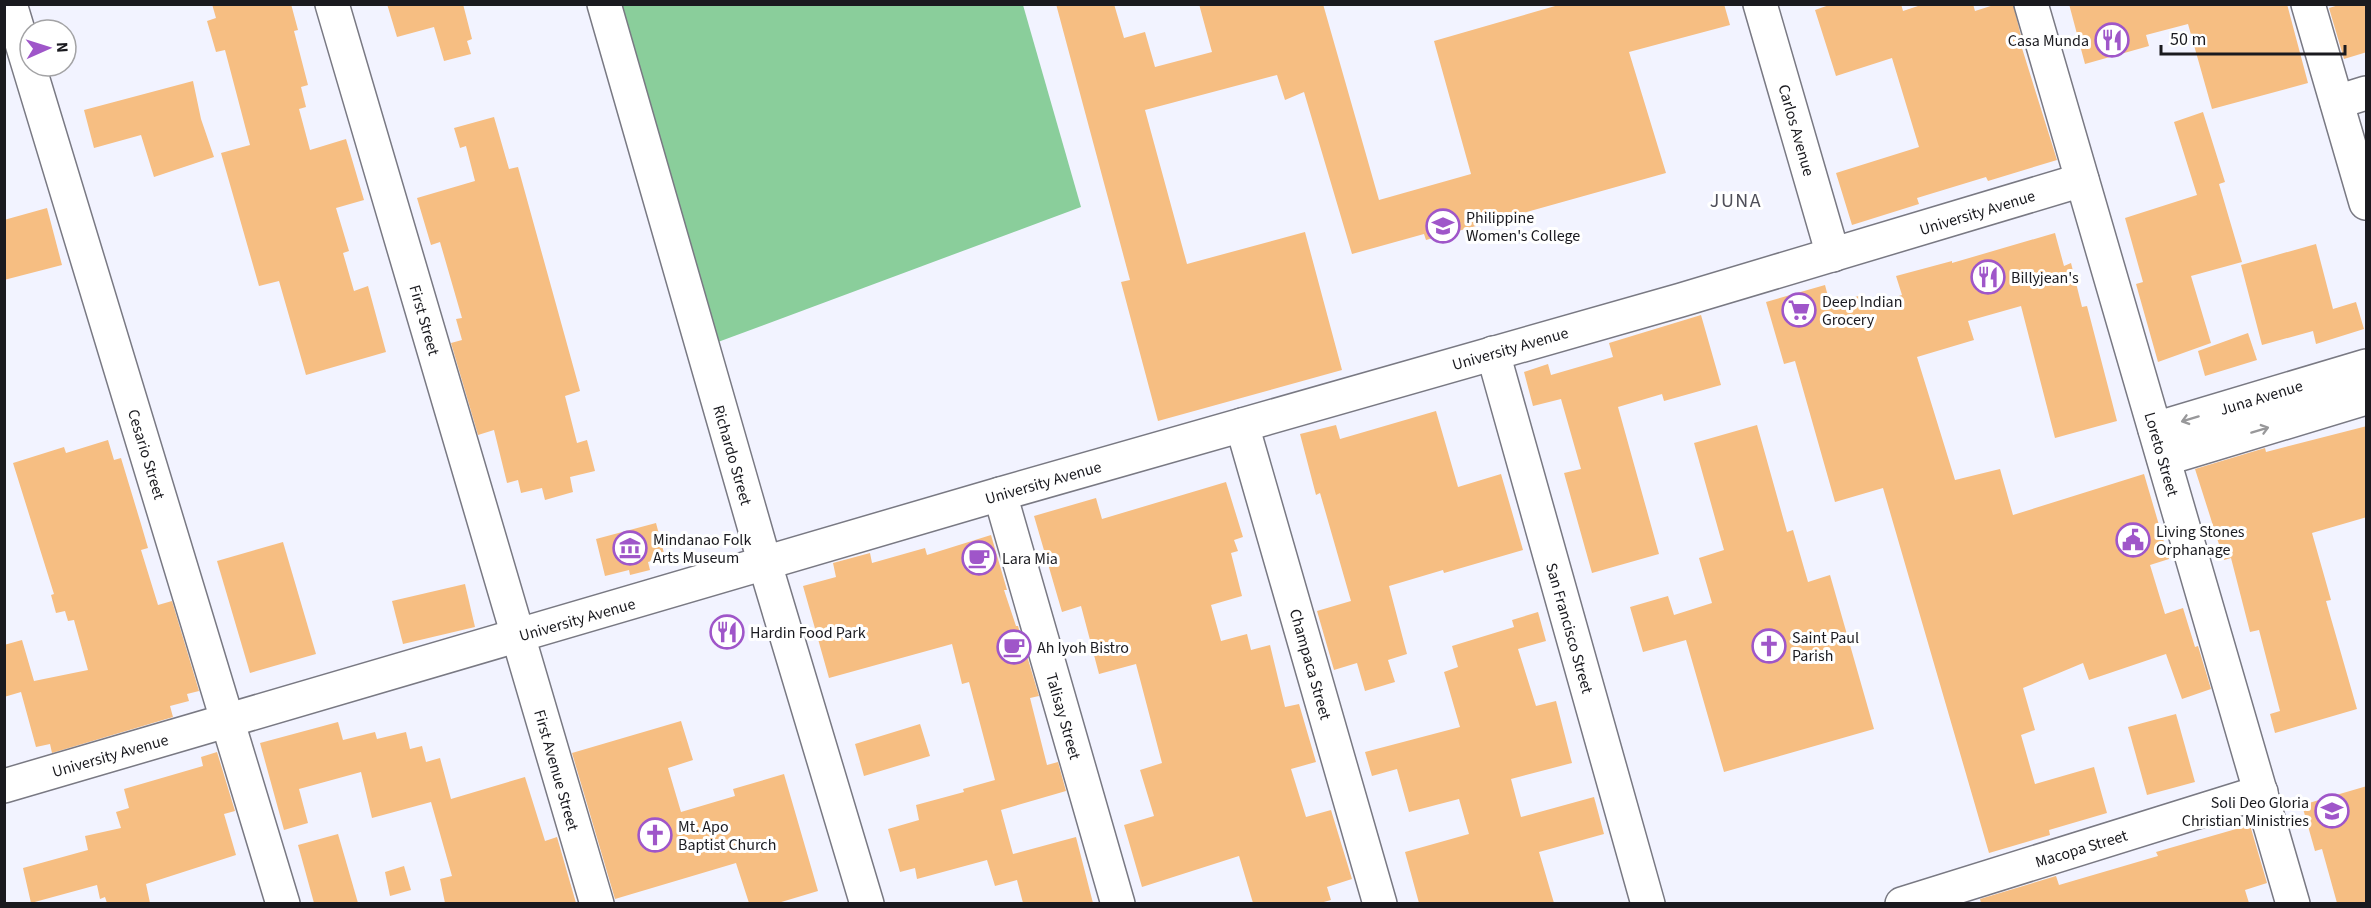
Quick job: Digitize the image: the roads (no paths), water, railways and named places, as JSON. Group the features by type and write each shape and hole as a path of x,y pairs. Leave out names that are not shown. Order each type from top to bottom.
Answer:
{"street":[{"name":"Cesario Street","path":"10,4 283,903"},
{"name":"First Street","path":"332,4 518,636"},
{"name":"Richardo Street","path":"604,4 765,564 867,903"},
{"name":"Carlos Avenue","path":"1760,4 1833,255"},
{"name":"Loreto Street","path":"2031,4 2293,903"},
{"path":"2308,4 2352,97 2367,202"},
{"name":"University Avenue","path":"4,786 1000,494 1833,255 2082,180"},
{"name":"San Francisco Street","path":"1493,353 1648,903"},
{"name":"Juna Avenue","path":"2159,444 2367,366"},
{"name":"Juna Avenue","path":"2159,444 2367,398"},
{"name":"Champaca Street","path":"1242,425 1380,903"},
{"name":"Talisay Street","path":"1000,494 1118,903"},
{"name":"First Avenue Street","path":"518,636 597,903"},
{"name":"Macopa Street","path":"1902,903 2260,792"}],"place":[{"name":"Casa Munda","path":"2112,40"},
{"name":"Philippine Women's College","path":"1443,226"},
{"name":"Billyjean's","path":"1988,277"},
{"name":"Deep Indian Grocery","path":"1799,310"},
{"name":"Living Stones Orphanage","path":"2133,540"},
{"name":"Mindanao Folk Arts Museum","path":"630,548"},
{"name":"Lara Mia","path":"979,558"},
{"name":"Hardin Food Park","path":"727,632"},
{"name":"Saint Paul Parish","path":"1769,646"},
{"name":"Ah Iyoh Bistro","path":"1014,647"},
{"name":"Soli Deo Gloria Christian Ministries","path":"2332,811"},
{"name":"Mt. Apo Baptist Church","path":"655,835"}],"district":[{"name":"JUNA","path":"1736,200"}]}
